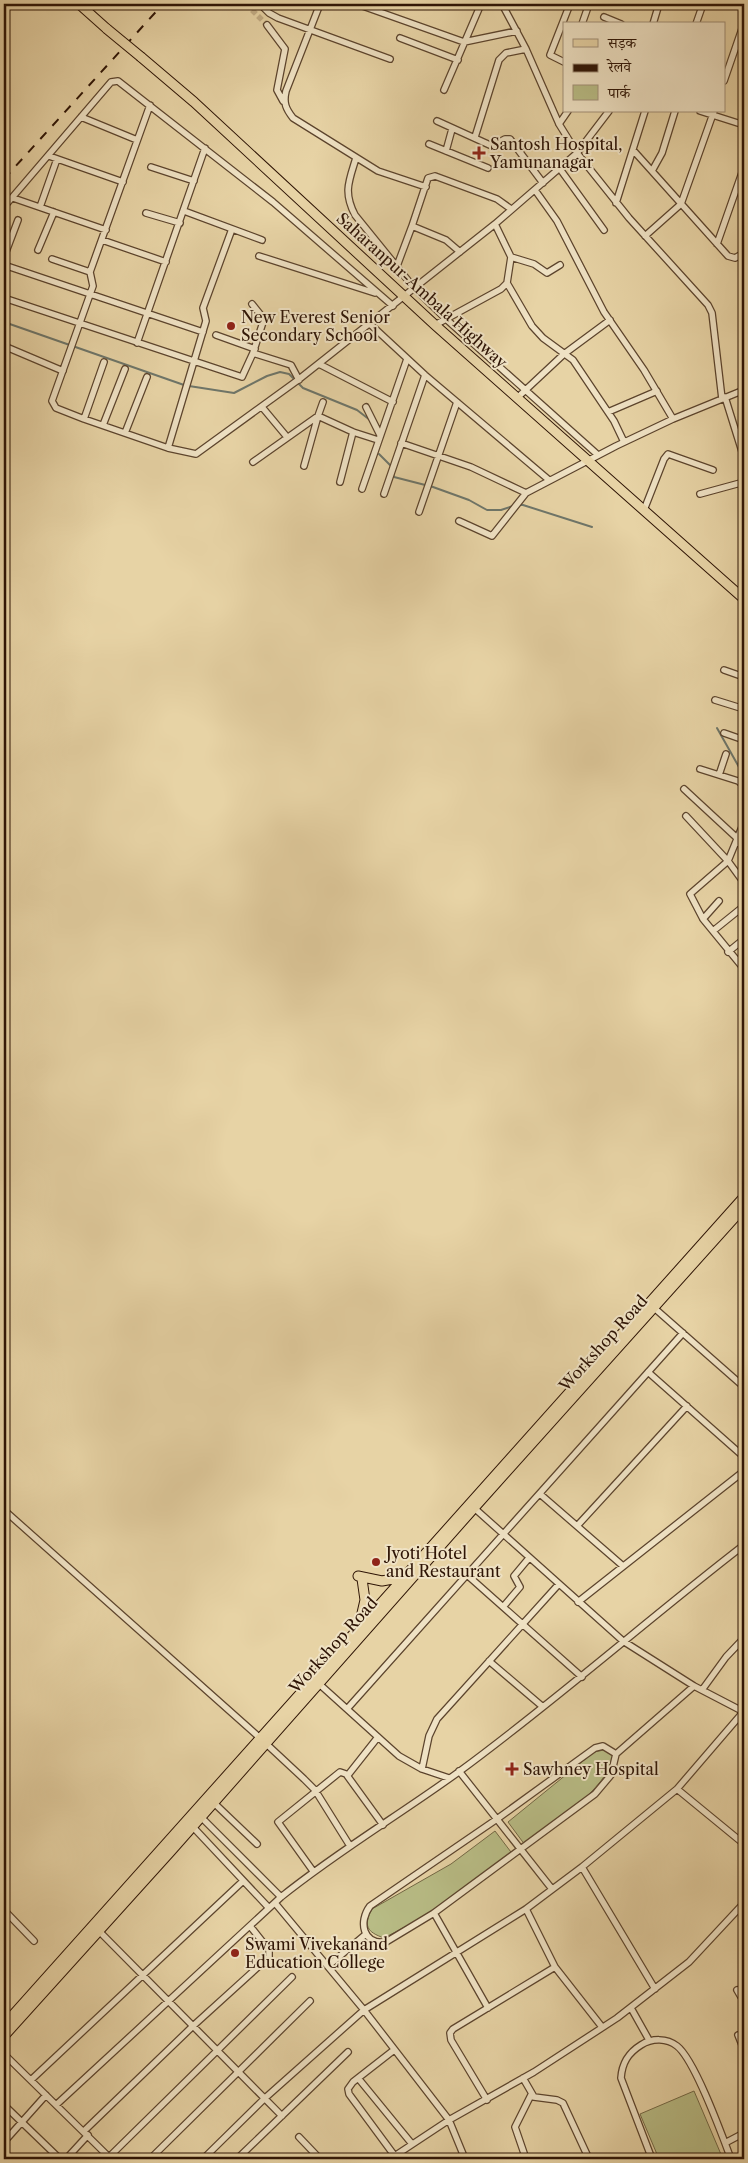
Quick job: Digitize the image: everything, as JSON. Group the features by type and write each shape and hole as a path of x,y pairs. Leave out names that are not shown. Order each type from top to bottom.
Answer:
{"main road":[{"name":"Saharanpur-Ambala Highway","path":"79,4 194,102 436,325 744,599"},
{"name":"Workshop Road","path":"652,1306 744,1197"},
{"name":"Workshop Road","path":"4,2036 96,1928 471,1506 744,1207"},
{"name":"Workshop Road","path":"316,1681 358,1628 471,1506"},
{"path":"358,1628 365,1600 360,1578 382,1581 404,1577"},
{"name":"Workshop Road","path":"4,2024 193,1827 263,1741"}],"street":[{"path":"261,4 269,13 278,18 390,59"},
{"path":"283,101 320,4"},
{"path":"357,4 464,42 517,31"},
{"path":"444,90 480,5 468,4"},
{"path":"502,4 526,49 558,124 616,203 708,305 712,313 723,398 744,458"},
{"path":"563,22 570,4"},
{"path":"583,22 589,4"},
{"path":"654,22 659,4"},
{"path":"697,22 703,4"},
{"path":"604,17 616,22"},
{"path":"563,22 550,56 563,62"},
{"path":"726,71 744,23"},
{"path":"267,25 284,49 277,90 293,118 385,175 426,187"},
{"path":"400,38 458,60"},
{"path":"474,137 499,60 506,53 526,49"},
{"path":"4,207 115,80 150,105 273,202 393,306"},
{"path":"150,105 90,272 94,284 53,397 53,404 56,408 124,433 168,448 196,454 297,381 495,224 578,153 608,112"},
{"path":"558,124 567,112"},
{"path":"616,203 645,112"},
{"path":"652,171 662,153 675,112"},
{"path":"645,236 681,204 713,113 744,125"},
{"path":"81,117 137,140"},
{"path":"437,121 492,146 505,139 510,139 544,183"},
{"path":"446,151 452,129"},
{"path":"429,144 488,168"},
{"path":"137,343 149,314 205,148"},
{"path":"633,150 717,244 731,257 744,253"},
{"path":"49,156 123,182"},
{"path":"356,158 347,190 350,204 355,215 414,289 446,320 598,455"},
{"path":"40,208 57,160"},
{"path":"151,167 194,182"},
{"path":"717,244 744,167"},
{"path":"560,169 604,230"},
{"path":"397,266 428,178 435,176 497,199 511,209"},
{"path":"535,190 557,221 610,320 657,391 673,419"},
{"path":"13,198 106,230"},
{"path":"184,211 262,240"},
{"path":"38,250 54,212"},
{"path":"146,214 180,224"},
{"path":"4,257 18,220"},
{"path":"436,325 501,289 507,283 511,257 495,224"},
{"path":"412,226 446,240 460,252"},
{"path":"168,448 203,332 206,318 203,308 232,229"},
{"path":"102,240 166,262"},
{"path":"259,256 377,294"},
{"path":"511,257 534,264 547,273 560,265"},
{"path":"52,259 90,272"},
{"path":"4,265 203,332"},
{"path":"507,283 537,333 576,364 608,412 624,442"},
{"path":"4,298 79,325 242,378 254,351 264,320 252,304"},
{"path":"517,398 564,354 610,320"},
{"path":"370,324 425,375 549,480"},
{"path":"216,335 291,365 297,381"},
{"path":"4,346 63,371"},
{"path":"362,489 407,359"},
{"path":"84,419 104,362"},
{"path":"319,364 392,402"},
{"path":"103,425 125,369"},
{"path":"384,494 425,375"},
{"path":"124,433 147,377"},
{"path":"459,521 492,536 526,493 624,442 673,419 744,390"},
{"path":"608,412 657,391"},
{"path":"304,466 318,416 324,402"},
{"path":"418,512 457,402"},
{"path":"262,407 287,437"},
{"path":"366,408 379,438"},
{"path":"318,416 353,432 379,438"},
{"path":"253,462 318,416"},
{"path":"340,482 353,432"},
{"path":"401,442 480,471 526,493"},
{"path":"644,510 666,456 671,454 713,470"},
{"path":"700,494 744,482"},
{"path":"724,670 744,676"},
{"path":"716,700 744,709"},
{"path":"724,734 744,740"},
{"path":"719,776 726,754"},
{"path":"700,769 738,781 744,786"},
{"path":"684,789 737,840 744,844"},
{"path":"686,816 728,861 744,883"},
{"path":"744,822 728,861 690,894 703,919 728,952 744,969"},
{"path":"703,919 719,902"},
{"path":"713,931 744,906"},
{"path":"728,952 744,939"},
{"path":"652,1306 744,1387"},
{"path":"347,1709 683,1333"},
{"path":"648,1372 744,1457"},
{"path":"577,1526 687,1406"},
{"path":"578,1602 744,1471"},
{"path":"540,1494 623,1566"},
{"path":"203,2159 264,2099 364,2010 526,1909 582,1867 677,1789 744,1712 694,1686 623,1641 471,1506"},
{"path":"4,1510 263,1741 315,1790 350,1846"},
{"path":"56,2106 281,1897 313,1871 383,1825 459,1771 582,1677 623,1641 744,1545"},
{"path":"503,1607 520,1586 514,1576 528,1558"},
{"path":"466,1574 582,1677"},
{"path":"422,1769 429,1736 437,1719 558,1584"},
{"path":"702,1690 726,1657 744,1638"},
{"path":"489,1661 543,1707"},
{"path":"316,1681 399,1756 422,1769 449,1778"},
{"path":"616,1754 603,1746 595,1748 498,1819 370,1906 363,1919 366,1934 371,1940 378,1943 386,1942 434,1913 522,1850 600,1789 610,1775 616,1754 694,1686"},
{"path":"348,1775 378,1737"},
{"path":"459,1771 552,1889"},
{"path":"313,1871 278,1822 315,1790 340,1772 348,1775 383,1825"},
{"path":"677,1789 744,1844"},
{"path":"214,1803 257,1844"},
{"path":"202,1817 281,1897"},
{"path":"193,1827 269,1908"},
{"path":"582,1867 656,1989"},
{"path":"31,2080 244,1881"},
{"path":"275,1903 364,2010 449,2120 465,2159"},
{"path":"394,2050 349,2085 349,2094 393,2158 449,2120 523,2078 631,2008 689,1962 744,1905"},
{"path":"526,1909 555,1967 602,2027"},
{"path":"4,1910 34,1941"},
{"path":"434,1913 488,2008"},
{"path":"66,2159 86,2133 193,2026 269,1957 269,1950 250,1926"},
{"path":"96,1928 282,2116"},
{"path":"328,1966 366,1934"},
{"path":"487,2100 450,2036 453,2030 555,1967"},
{"path":"4,2054 110,2158 292,1976"},
{"path":"737,1990 744,2002"},
{"path":"150,2159 310,2001"},
{"path":"631,2008 649,2040"},
{"path":"738,2035 744,2050"},
{"path":"652,2159 621,2078 626,2058 632,2050 649,2040 676,2045 684,2052 699,2081 731,2159"},
{"path":"237,2159 348,2052"},
{"path":"358,2078 412,2144"},
{"path":"523,2078 531,2096 557,2100 563,2103 589,2159"},
{"path":"4,2142 46,2095"},
{"path":"526,2159 515,2127 531,2096"},
{"path":"4,2105 60,2159"},
{"path":"725,2143 744,2133"},
{"path":"299,2137 320,2159"}],"green space":[{"path":"604,1750 614,1755 601,1781 563,1817 525,1845 508,1822 594,1752"},
{"path":"495,1831 514,1856 416,1921 384,1938 370,1931 367,1924 372,1909 451,1864"},
{"path":"694,2091 723,2159 659,2159 640,2114"}],"waterway":[{"path":"4,322 184,385"},
{"path":"189,386 234,393 267,376 280,372 289,374 303,388 357,410 370,420"},
{"path":"379,454 391,466"},
{"path":"393,473 394,477 433,487 469,500 487,510 501,510 513,506"},
{"path":"517,505 523,505 592,527"},
{"path":"717,728 744,776"}],"tunnel":[{"path":"246,4 267,25"}],"railway":[{"path":"4,179 163,4"}],"place":[{"name":"Santosh Hospital, Yamunanagar","path":"479,153"},
{"name":"New Everest Senior Secondary School","path":"231,326"},
{"name":"Jyoti Hotel and Restaurant","path":"376,1562"},
{"name":"Sawhney Hospital","path":"512,1769"},
{"name":"Swami Vivekanand Education College","path":"235,1953"}]}
